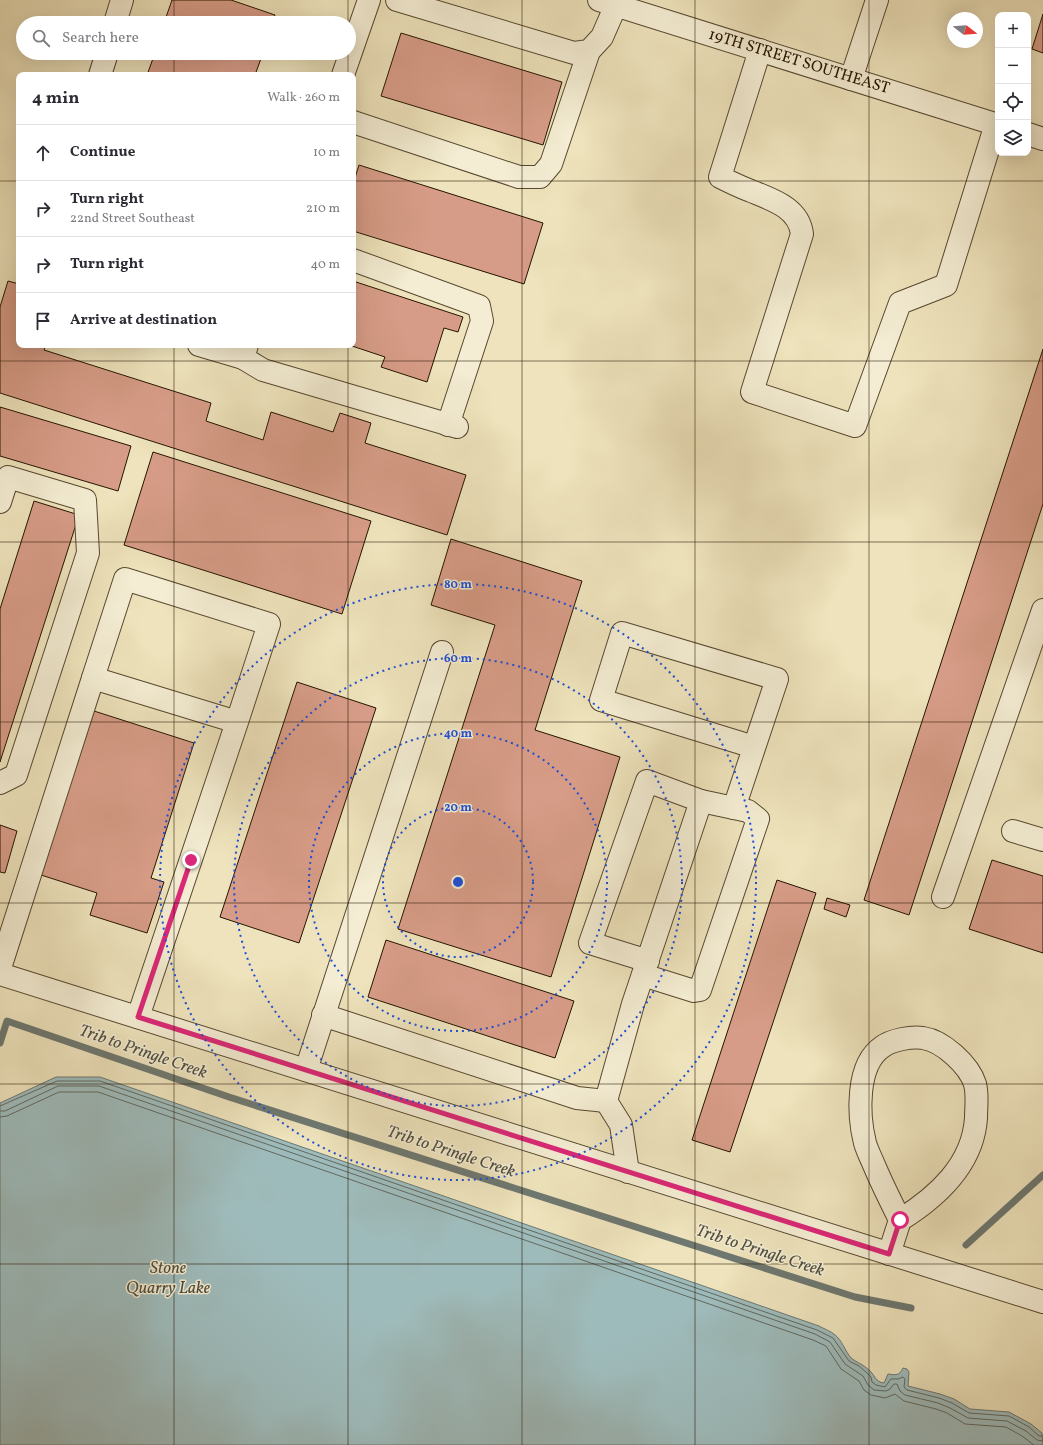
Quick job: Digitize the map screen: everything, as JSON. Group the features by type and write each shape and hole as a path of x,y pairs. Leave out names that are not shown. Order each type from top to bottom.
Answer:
{"street":[{"path":"118,16 122,0"},
{"path":"356,38 369,0"},
{"path":"397,0 574,53 588,51"},
{"path":"851,79 876,0"},
{"path":"356,123 519,177 540,177 551,164 588,51 602,37 608,3"},
{"name":"19TH STREET SOUTHEAST","path":"608,3 995,123"},
{"path":"760,50 720,177 774,200 790,210 802,226 802,234 752,392 855,426 900,303 946,285 995,130"},
{"path":"101,72 105,60"},
{"path":"344,72 348,60"},
{"path":"1031,135 1043,139"},
{"path":"222,348 245,351 263,370 453,426 482,321 479,306 356,261"},
{"path":"0,502 8,477 85,500 88,553 16,775 0,783"},
{"path":"0,968 125,579 269,624 138,1017"},
{"path":"943,897 1043,610"},
{"path":"734,808 777,679 622,633 601,700 754,747"},
{"path":"306,1070 442,652"},
{"path":"93,678 237,722"},
{"path":"647,781 702,801 734,808 748,811 758,819 700,990 694,991 590,943 647,781"},
{"path":"628,1172 621,1125 606,1101 633,1004 702,801"},
{"path":"1013,831 1043,840"},
{"path":"0,974 1043,1302"},
{"path":"323,1015 577,1098 606,1101"},
{"path":"889,1254 900,1220 920,1208 938,1193 953,1176 971,1143 975,1126 977,1103 975,1085 969,1072 956,1056 941,1045 923,1038 900,1039 882,1047 869,1061 862,1083 860,1109 865,1144 900,1220"}],"water":[{"name":"Stone Quarry Lake","path":"56,1077 100,1077 819,1326 832,1332 842,1343 851,1358 867,1368 879,1381 884,1383 888,1374 897,1374 903,1368 907,1369 909,1372 908,1386 954,1399 970,1409 1009,1412 1031,1424 1042,1433 1043,1445 0,1445 0,1103"}],"building":[{"path":"172,0 231,0 275,15 275,16 166,16"},
{"path":"1043,14 1043,53 1032,49"},
{"path":"401,33 562,82 543,145 381,96"},
{"path":"152,60 260,60 256,72 148,72"},
{"path":"359,165 543,223 524,284 356,232 356,174"},
{"path":"8,281 16,283 16,348 45,348 44,350 211,403 206,421 263,440 271,412 333,432 340,413 371,423 365,443 466,475 447,535 0,393 0,307"},
{"path":"356,282 463,317 458,332 444,328 427,382 381,367 385,357 356,347"},
{"path":"1043,349 1043,504 909,915 864,900"},
{"path":"0,407 131,446 118,491 0,456"},
{"path":"153,452 371,521 342,614 124,545"},
{"path":"34,501 79,515 0,762 0,609"},
{"path":"451,539 582,581 535,730 620,757 551,977 398,929 495,625 431,605"},
{"path":"297,682 376,708 299,943 220,917"},
{"path":"94,711 194,743 151,878 164,882 147,933 90,915 97,893 41,875"},
{"path":"0,825 17,831 5,873 0,872"},
{"path":"992,860 1043,876 1043,953 969,929"},
{"path":"777,880 816,893 730,1152 692,1140"},
{"path":"827,898 850,905 846,917 824,909"},
{"path":"386,940 574,1001 555,1058 368,997"}],"waterway":[{"name":"Trib to Pringle Creek","path":"0,1043 7,1021 229,1097 855,1297 911,1308"},
{"name":"Trib to Pringle Creek","path":"966,1245 1043,1175"}],"route":[{"path":"191,860 138,1017 889,1254 900,1220"}]}
